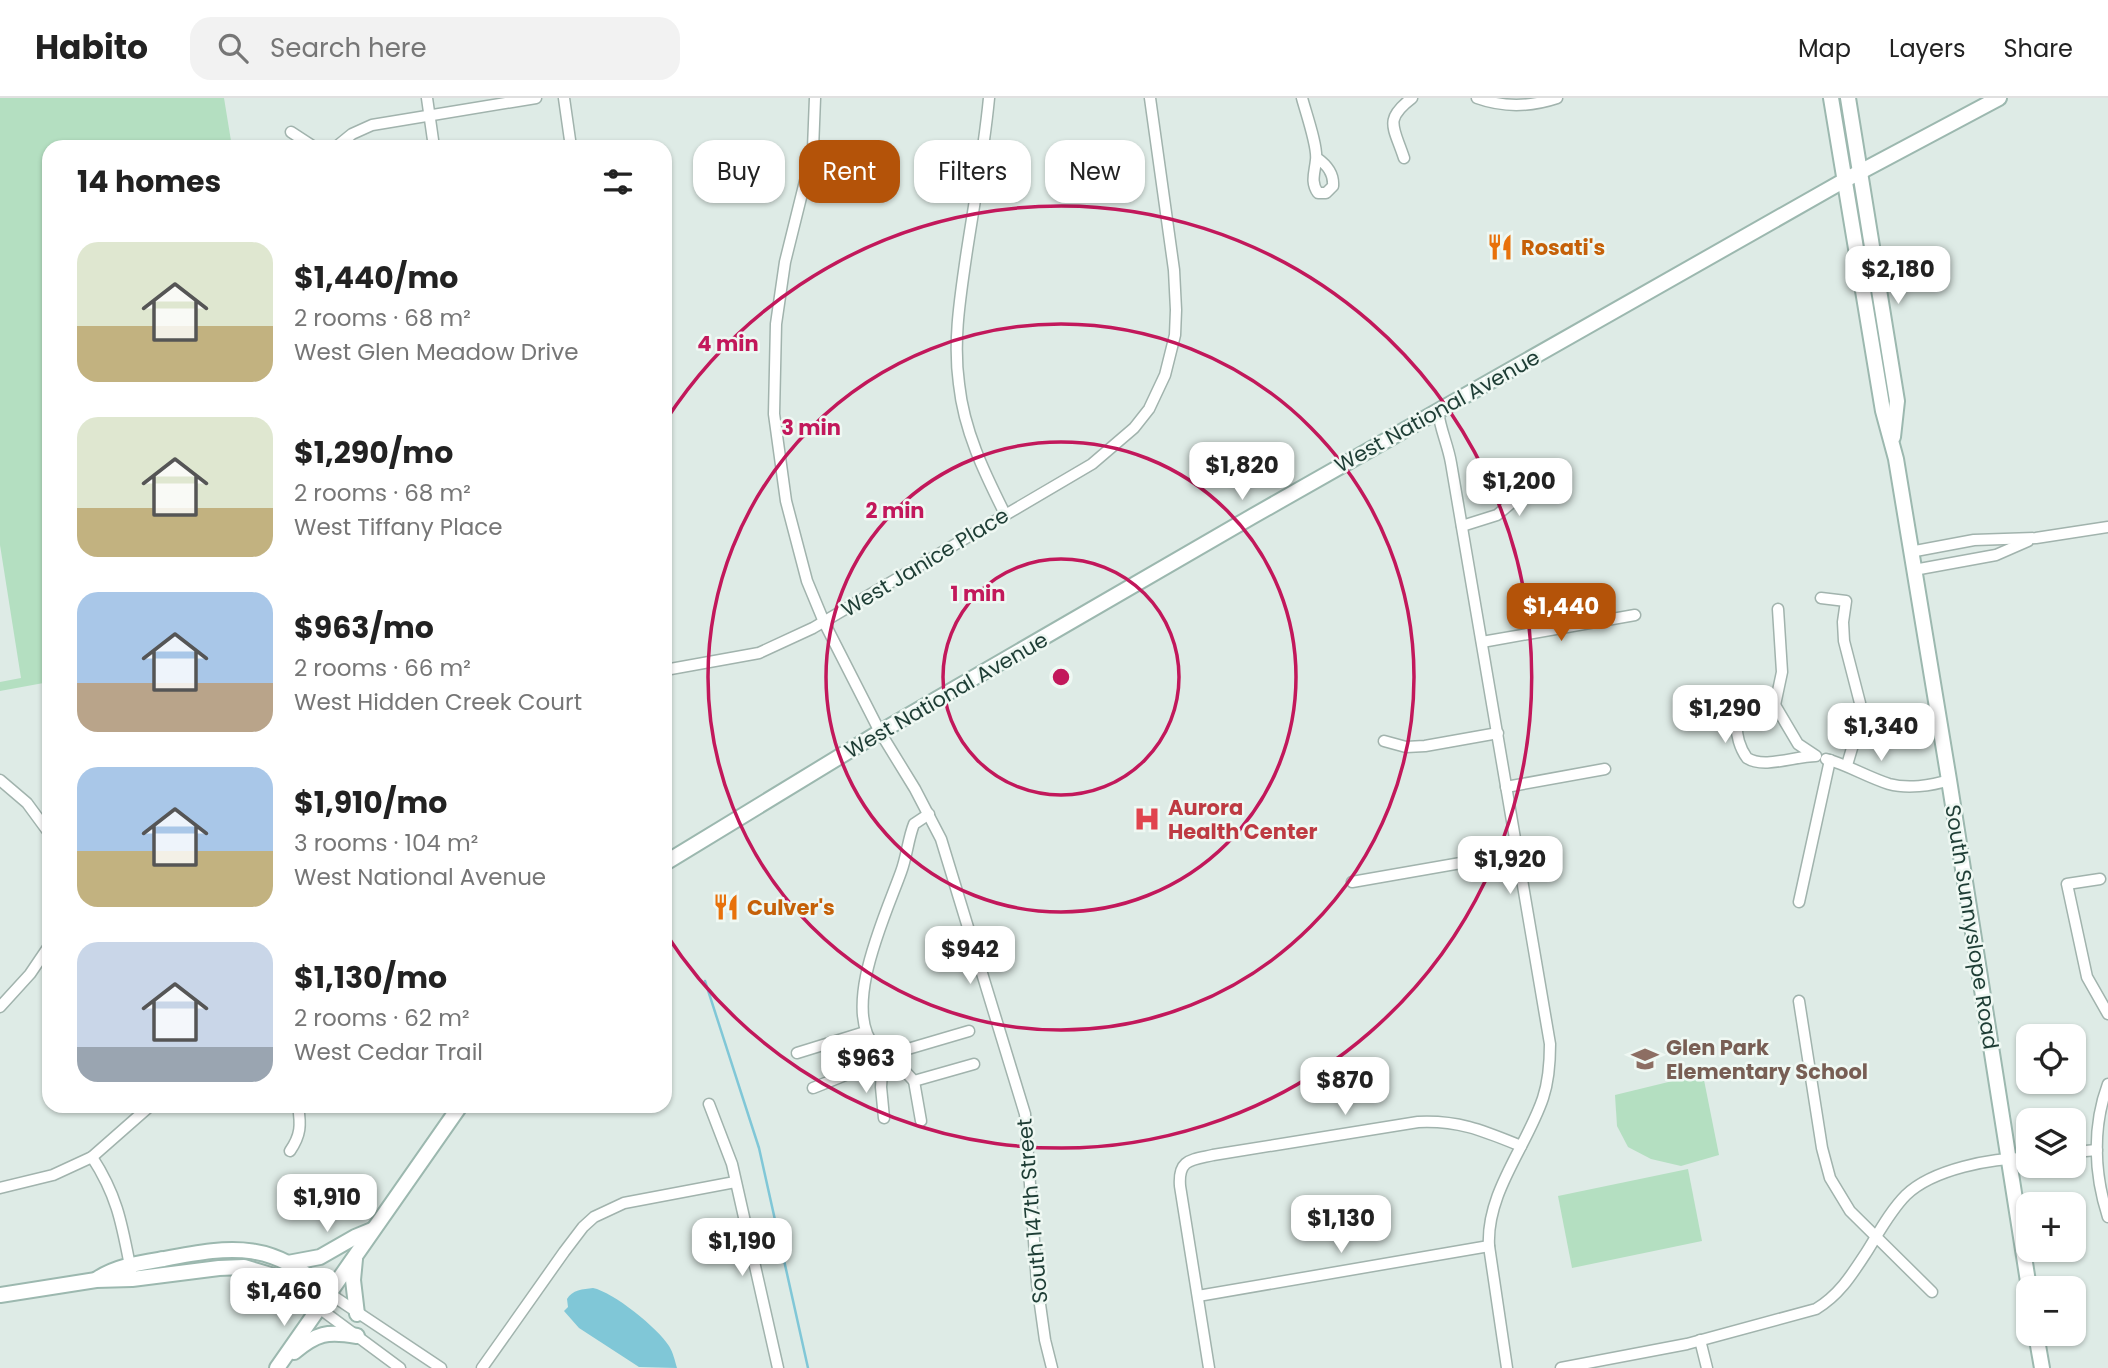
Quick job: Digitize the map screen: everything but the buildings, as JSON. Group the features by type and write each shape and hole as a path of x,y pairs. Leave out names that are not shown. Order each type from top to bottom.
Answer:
{"street":[{"path":"427,98 433,140"},
{"path":"346,140 362,129 536,98"},
{"path":"564,98 570,140"},
{"name":"South 147th Street","path":"815,98 813,149 781,284 776,324 773,373 777,442 786,501 807,581 824,622 880,732 941,839 1025,1114 1037,1283 1052,1368"},
{"path":"989,98 959,306 956,347 959,385 968,428 977,456 1004,514"},
{"name":"West Janice Place","path":"672,669 759,653 824,622 1004,514 1070,478 1107,453 1134,428 1155,398 1171,357 1177,310 1150,98"},
{"path":"1302,98 1317,158"},
{"path":"1404,158 1392,121 1396,112 1412,98"},
{"path":"1477,98 1519,106 1557,98"},
{"name":"South Sunnyslope Road","path":"1831,98 1883,411 1893,442 2027,1276"},
{"name":"South Sunnyslope Road","path":"1848,98 1897,401 1893,442"},
{"name":"West National Avenue","path":"672,859 880,732 1438,411 1844,180 1999,98"},
{"path":"291,132 303,140"},
{"path":"1438,411 1440,427 1447,442 1498,733 1544,1005 1550,1059 1542,1100 1495,1204 1489,1227 1489,1246 1507,1368"},
{"path":"1462,526 1497,515 1529,488 1562,475"},
{"path":"1910,552 1973,540 2036,538 2108,527"},
{"path":"1914,570 1996,555 2036,538"},
{"path":"1821,598 1846,601 1844,641 1860,703 1861,718 1847,765"},
{"path":"1774,705 1782,671 1778,610"},
{"path":"1482,642 1634,615"},
{"path":"1816,756 1762,763 1747,758 1737,727 1741,709 1753,701 1769,702 1774,705 1792,737 1804,749 1889,784 1905,786 1949,780"},
{"path":"1384,741 1406,747 1425,746 1498,733"},
{"path":"1799,902 1830,760"},
{"path":"1506,786 1605,769"},
{"path":"0,780 42,817"},
{"path":"875,1047 865,1032 864,990 872,951 902,869 914,824 929,814"},
{"path":"1352,882 1518,853"},
{"path":"2100,879 2067,884 2087,977 2108,1014"},
{"path":"0,1007 42,956"},
{"path":"1799,1001 1825,1164 1839,1195 1850,1211 1932,1292"},
{"path":"901,1051 969,1031"},
{"path":"797,1053 865,1032"},
{"path":"884,1042 889,1042 901,1051 900,1066 892,1072 882,1072 873,1064 871,1057 875,1047 884,1042"},
{"path":"813,1088 873,1064"},
{"path":"914,1081 974,1064"},
{"path":"900,1066 914,1081 921,1121"},
{"path":"882,1072 884,1118"},
{"path":"2108,1084 2099,1114 2097,1150 2099,1183 2108,1217"},
{"path":"709,1104 732,1164 778,1368"},
{"path":"0,1188 53,1175 92,1157 142,1113"},
{"path":"290,1151 299,1139 299,1113"},
{"path":"277,1368 455,1113"},
{"path":"1209,1368 1180,1186 1181,1168 1186,1162 1213,1155 1438,1121 1469,1125 1521,1146"},
{"path":"2086,1151 2097,1150"},
{"path":"92,1157 108,1181 116,1200 131,1272"},
{"path":"1561,1368 1700,1340 1816,1309 1840,1291 1900,1202 1916,1186 1946,1172 2016,1158"},
{"path":"482,1368 564,1252 594,1217 624,1203 736,1182"},
{"path":"288,1263 320,1257 372,1230"},
{"path":"1198,1296 1489,1246"},
{"path":"131,1272 221,1249 253,1251 302,1270 357,1314 441,1368"},
{"path":"355,1256 353,1280 357,1314"},
{"path":"0,1295 96,1280 107,1272 254,1269 274,1276 400,1368"},
{"path":"277,1368 310,1338 338,1333 357,1336"},
{"path":"1700,1340 1707,1368"},
{"path":"2038,1346 2042,1368"}],"green space":[{"path":"0,98 224,98 231,140 42,140 42,683 0,691 0,682 21,678 0,545"},
{"path":"1693,1076 1704,1080 1719,1155 1681,1166 1651,1159 1628,1147 1617,1126 1615,1095"},
{"path":"1688,1169 1702,1241 1572,1268 1558,1196"}],"water":[{"path":"593,1288 623,1303 655,1330 670,1348 677,1368 639,1367 579,1328 564,1311 568,1307 567,1299 575,1292"}],"waterway":[{"path":"705,981 759,1148 808,1368"}],"place":[{"name":"Rosati's","path":"1500,247"},
{"name":"Aurora Health Center","path":"1147,819"},
{"name":"Culver's","path":"726,907"},
{"name":"Glen Park Elementary School","path":"1645,1059"}]}
